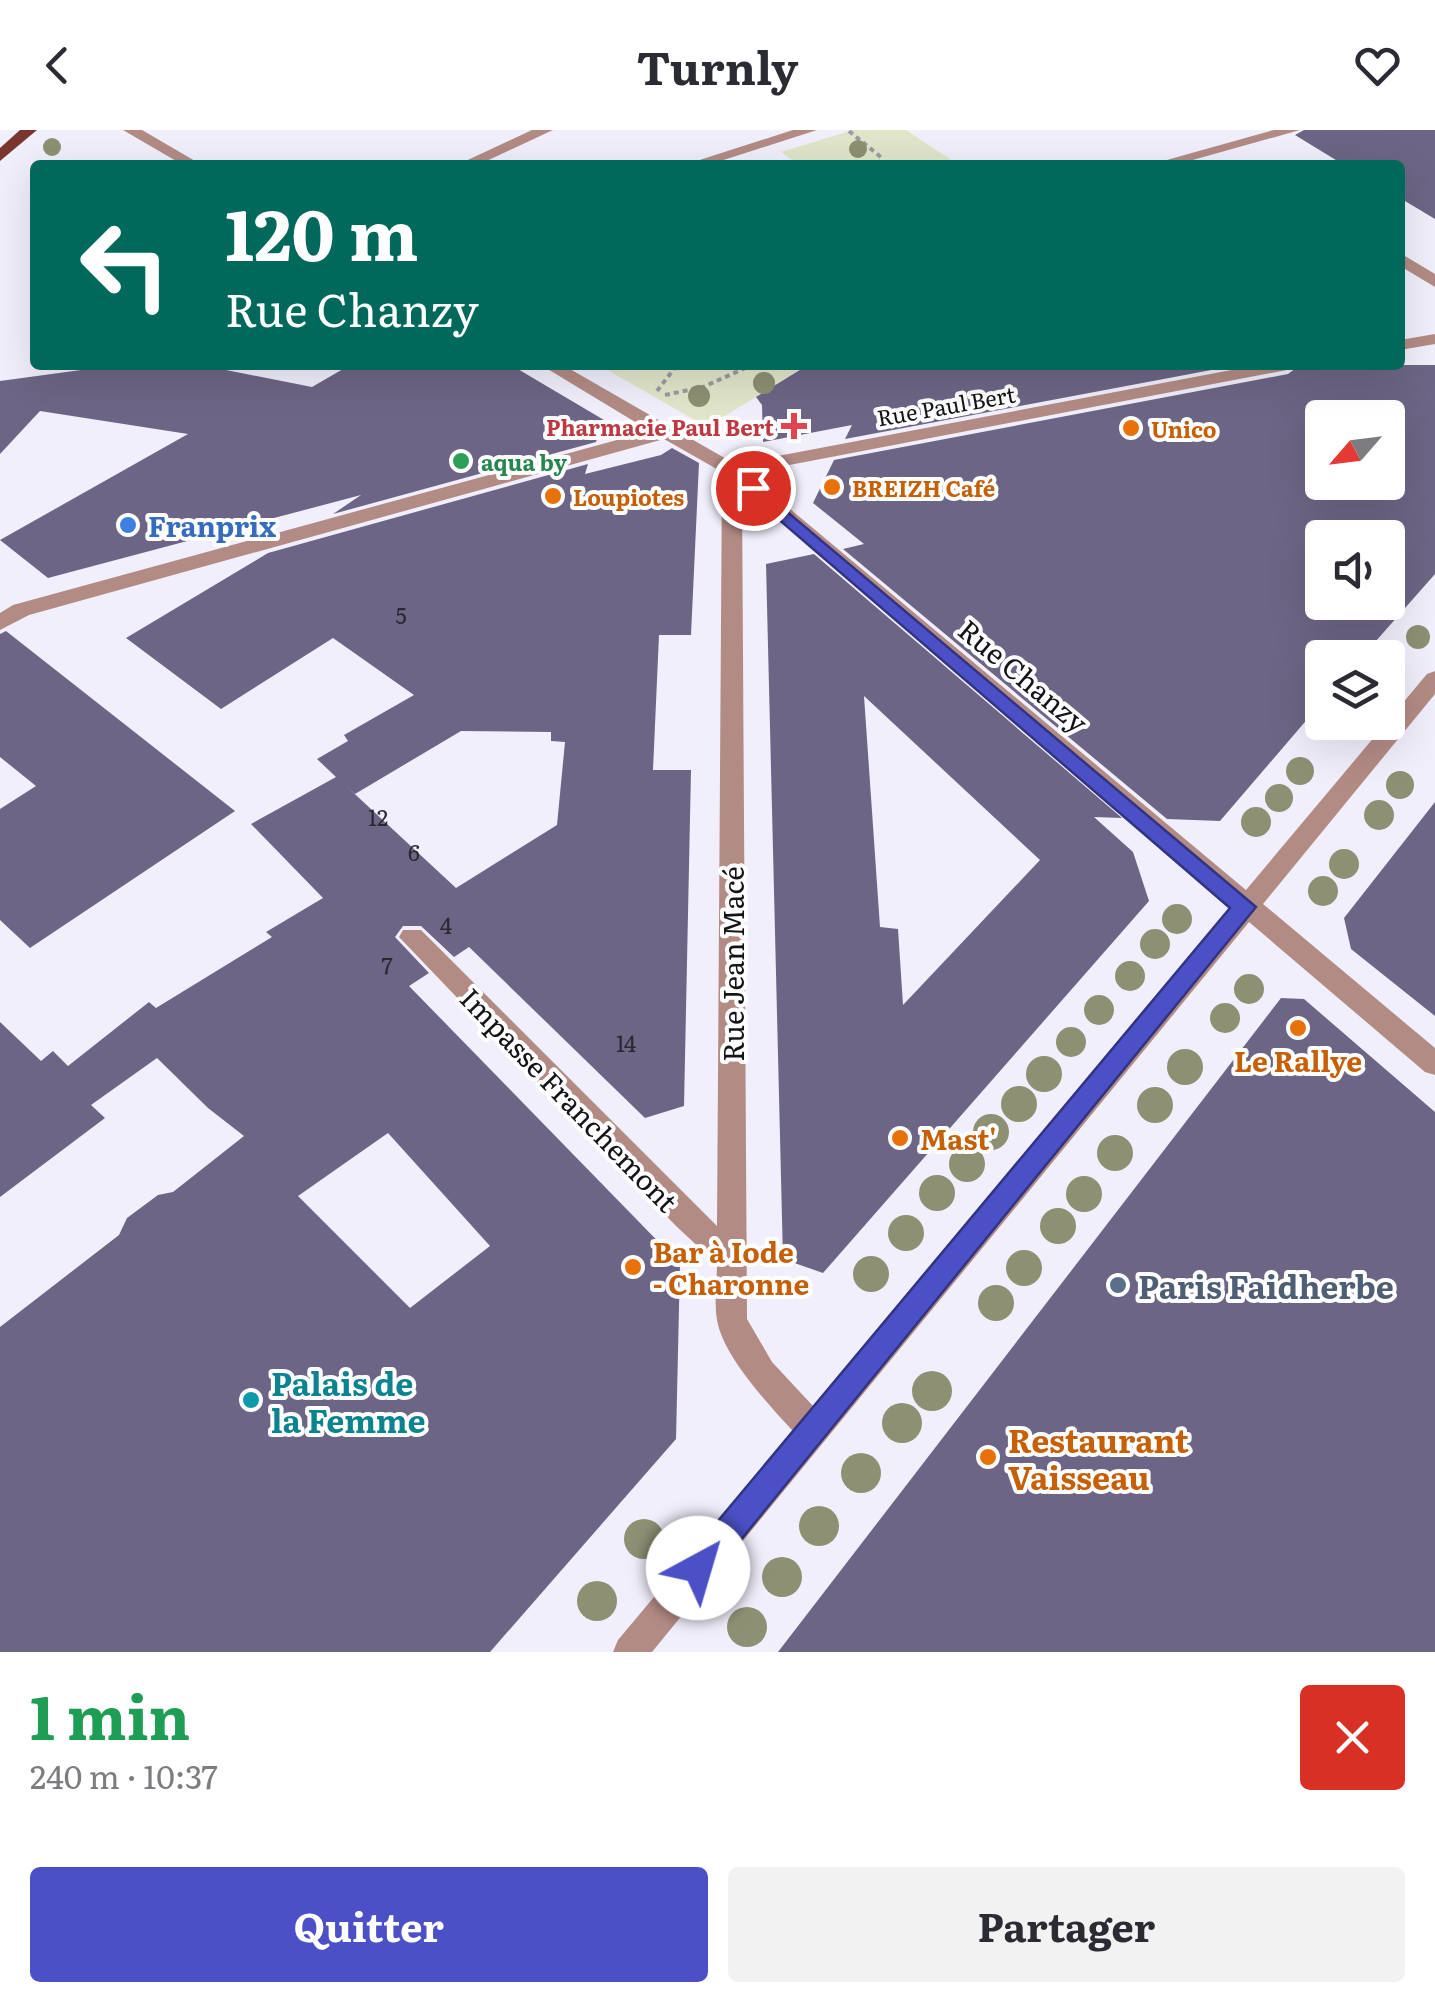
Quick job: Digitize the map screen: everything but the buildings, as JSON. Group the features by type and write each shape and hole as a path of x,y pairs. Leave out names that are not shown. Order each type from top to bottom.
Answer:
{"main road":[{"path":"0,156 29,130"}],"street":[{"path":"131,130 185,160"},
{"path":"476,160 545,130"},
{"path":"709,160 809,130"},
{"path":"1176,160 1292,130"},
{"path":"1405,261 1435,282"},
{"path":"1405,344 1435,339"},
{"name":"Rue Chanzy","path":"559,370 732,470 1244,907 1435,1064"},
{"name":"Rue Paul Bert","path":"732,470 1261,370"},
{"path":"0,623 21,610 666,432"},
{"name":"Rue Jean Macé","path":"732,470 732,1321 761,1374 813,1429"},
{"path":"630,1652 1435,679"},
{"name":"Impasse Franchemont","path":"412,937 686,1217 732,1258"}],"path":[{"path":"848,131 881,160"},
{"path":"673,370 654,396 703,387 741,370"}],"green space":[{"path":"853,130 906,130 951,160 792,160 781,152"},
{"path":"607,370 800,370 707,427"}],"place":[{"name":"Pharmacie Paul Bert","path":"794,426"},
{"name":"Unico","path":"1131,428"},
{"name":"aqua by","path":"461,461"},
{"name":"BREIZH Café","path":"832,487"},
{"name":"Loupiotes","path":"553,496"},
{"name":"Franprix","path":"128,525"},
{"name":"Le Rallye","path":"1298,1028"},
{"name":"Mast'","path":"900,1138"},
{"name":"Bar à Iode - Charonne","path":"633,1267"},
{"name":"Paris Faidherbe","path":"1118,1285"},
{"name":"Palais de la Femme","path":"251,1400"},
{"name":"Restaurant Vaisseau","path":"988,1457"}],"route":[{"path":"698,1568 1244,907 753,488"}]}
